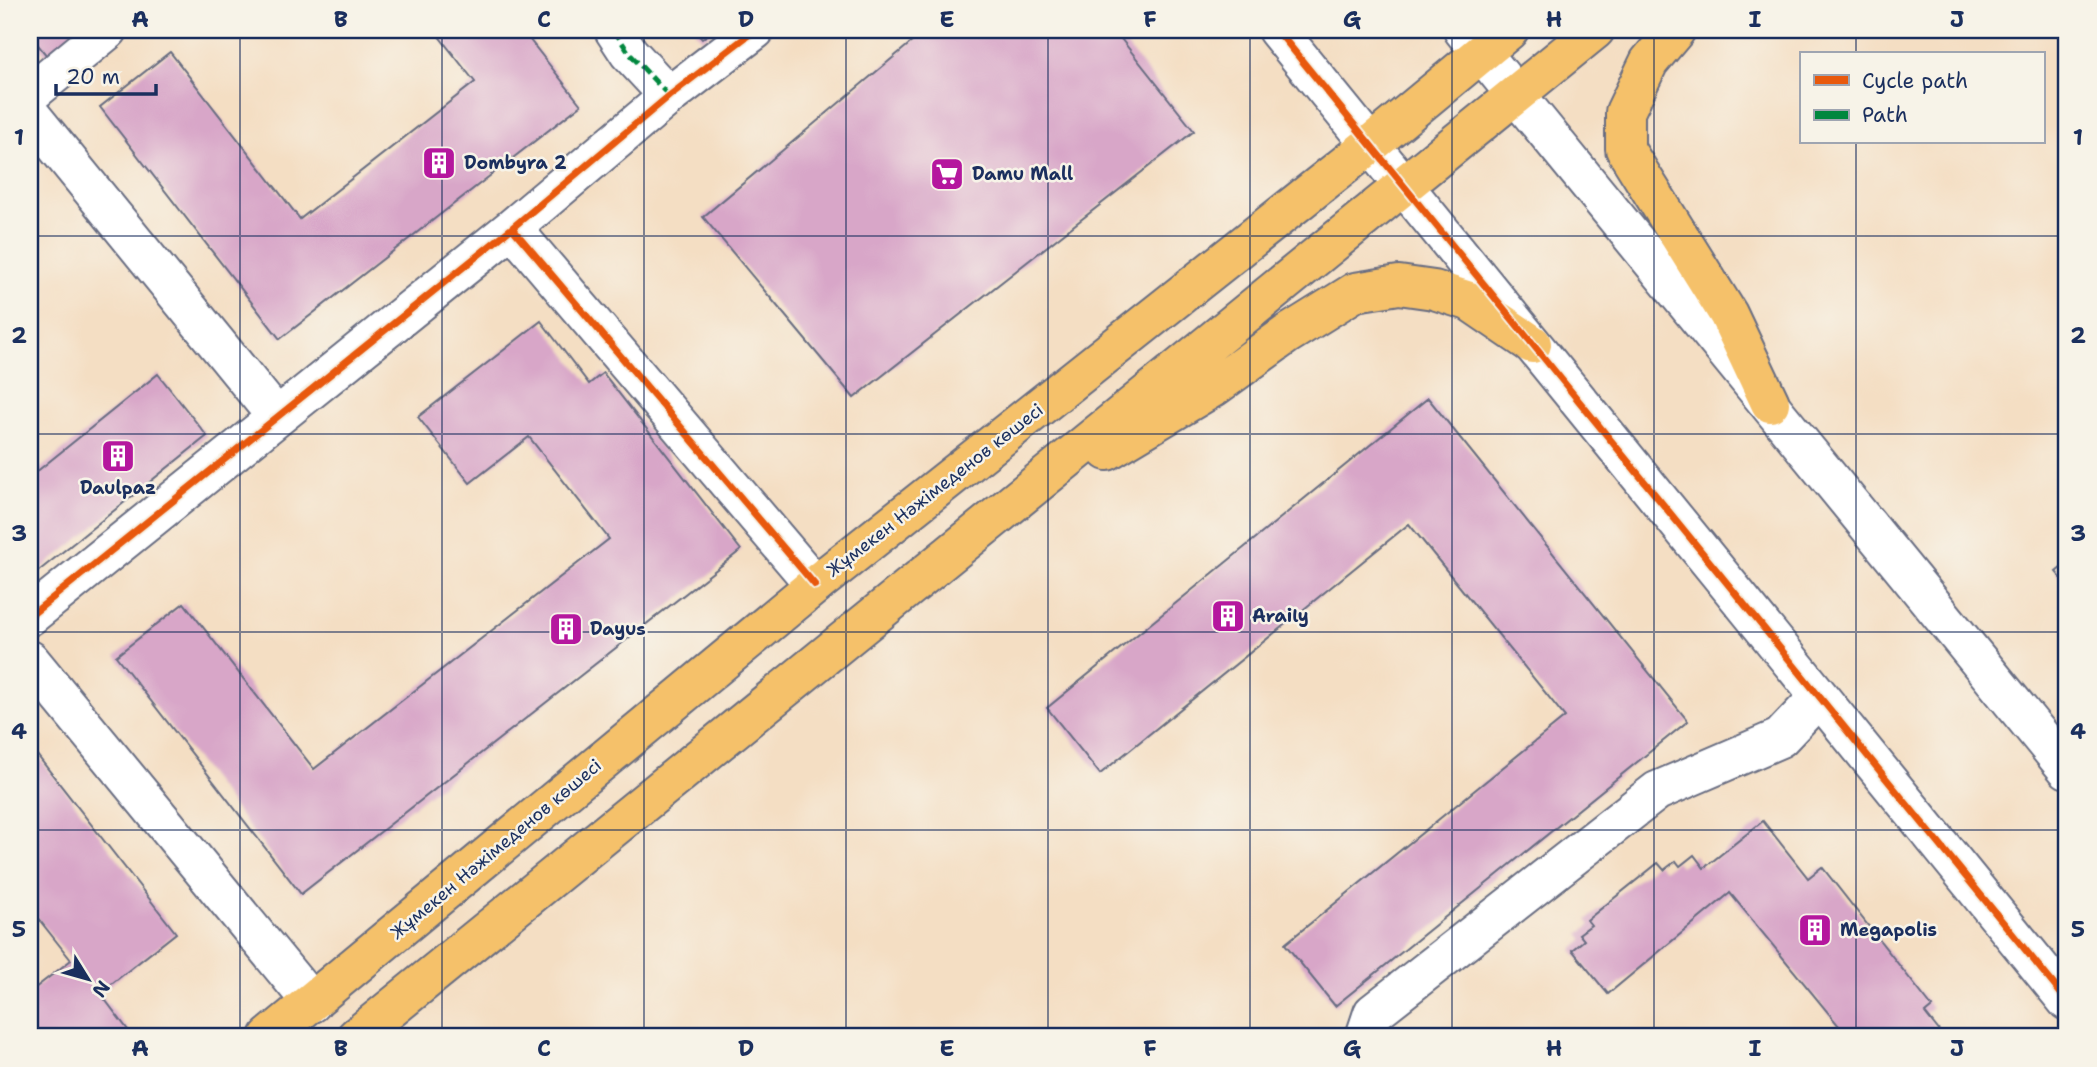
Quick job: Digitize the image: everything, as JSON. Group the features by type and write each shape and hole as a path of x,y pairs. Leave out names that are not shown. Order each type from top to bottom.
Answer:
{"main road":[{"path":"356,1037 1595,30"},
{"path":"1676,30 1649,62 1625,112 1625,149 1728,314 1770,403"},
{"name":"Жұмекен Нәжімеденов көшесі","path":"269,1037 815,584 1370,145 1484,37"},
{"path":"1059,468 1105,452 1147,429 1355,292 1399,285 1434,290 1469,301 1532,344"}],"street":[{"path":"30,94 108,30"},
{"path":"614,30 629,53 669,96"},
{"path":"30,616 512,228 669,96 755,30"},
{"path":"1277,30 2067,1001"},
{"path":"1484,37 1514,94 1770,403 2067,769"},
{"path":"30,114 276,416"},
{"path":"512,228 815,584"},
{"path":"30,660 312,1003"},
{"path":"1365,1037 1373,1013 1657,791 1780,738 1819,696"}],"building":[{"path":"30,30 89,30 51,61 30,35"},
{"name":"Dombyra 2","path":"434,30 522,30 581,105 280,339 100,107 170,52 300,219 475,82"},
{"path":"694,30 714,30 702,39"},
{"name":"Damu Mall","path":"926,30 1114,30 1194,131 854,398 703,217"},
{"name":"Dayus","path":"541,321 589,384 603,373 741,550 301,894 116,656 184,603 314,769 609,539 529,437 470,483 418,417"},
{"name":"Daulpaz","path":"158,374 207,436 30,578 30,477"},
{"name":"Araily","path":"1428,398 1688,721 1335,1006 1285,944 1565,717 1409,524 1100,774 1047,708"},
{"path":"2067,563 2067,585 2056,572"},
{"path":"30,746 176,933 100,993 131,1034 127,1037 30,1037 30,992 71,960 30,908"},
{"name":"Megapolis","path":"1763,821 1808,878 1822,867 1932,1007 1925,1013 1944,1037 1848,1037 1730,893 1608,994 1572,950 1584,940 1579,934 1591,925 1587,920 1658,863 1664,870 1676,861 1680,866 1694,855 1704,868"}],"marked path":[{"path":"614,30 629,53 669,96"}],"cycle path":[{"path":"755,30 669,96 512,228 815,585"},
{"path":"1277,30 2067,1001"},
{"path":"30,616 512,228"}],"place":[{"name":"Dombyra 2","path":"439,163"},
{"name":"Damu Mall","path":"947,174"},
{"name":"Daulpaz","path":"118,456"},
{"name":"Araily","path":"1228,616"},
{"name":"Dayus","path":"566,629"},
{"name":"Megapolis","path":"1815,930"}]}
